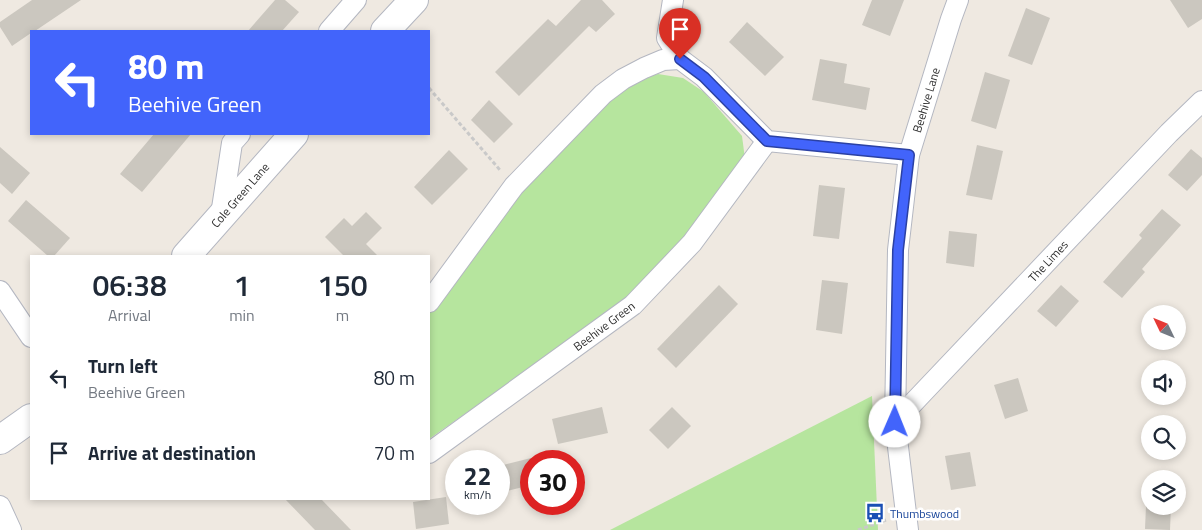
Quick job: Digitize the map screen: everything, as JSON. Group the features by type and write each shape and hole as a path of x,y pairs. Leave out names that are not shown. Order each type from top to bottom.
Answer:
{"street":[{"path":"330,30 356,0"},
{"path":"386,30 414,0"},
{"path":"673,0 667,38 680,59 704,77 767,141 909,155"},
{"name":"Beehive Lane","path":"907,521 895,422 898,250 909,155 958,0"},
{"path":"430,301 514,186 603,94 623,79 644,68 663,60 680,59"},
{"name":"The Limes","path":"895,422 1169,133 1202,101"},
{"path":"221,215 232,143 239,135"},
{"name":"Cole Green Lane","path":"187,255 293,135"},
{"name":"Beehive Green","path":"430,452 633,306 692,243 767,141"},
{"path":"0,291 30,336"},
{"path":"0,440 30,419"},
{"path":"0,506 11,530"}],"path":[{"path":"430,89 514,186"},
{"path":"858,530 907,521"}],"green space":[{"path":"658,74 683,78 704,92 742,136 745,159 683,239 629,297 430,438 430,312 515,196 608,99 636,80"},
{"path":"872,396 878,530 610,530"}],"building":[{"path":"32,0 81,0 36,30 30,30 30,34 12,46 0,27 0,22"},
{"path":"275,0 285,0 299,12 283,30 249,30"},
{"path":"581,0 602,0 615,14 596,32 589,26 519,96 495,72 548,19 556,26"},
{"path":"872,0 904,0 890,36 862,25"},
{"path":"1170,0 1202,0 1202,19 1188,28"},
{"path":"1026,8 1050,18 1032,65 1008,56"},
{"path":"747,22 784,57 765,76 729,42"},
{"path":"820,59 847,64 844,83 870,88 866,110 812,100"},
{"path":"985,72 1010,80 996,129 971,121"},
{"path":"489,100 513,124 494,143 471,120"},
{"path":"153,135 190,135 142,192 120,174"},
{"path":"977,145 1003,151 992,200 966,195"},
{"path":"0,147 30,173 12,194 0,183"},
{"path":"1191,149 1202,158 1202,175 1187,191 1168,175"},
{"path":"449,150 468,169 432,205 414,187"},
{"path":"819,185 845,188 839,239 813,236"},
{"path":"26,200 70,238 55,255 47,255 8,221"},
{"path":"1162,209 1181,225 1142,269 1145,272 1122,298 1103,282 1142,238 1139,235"},
{"path":"366,212 382,228 366,244 377,255 343,255 325,237 344,218 352,226"},
{"path":"949,231 977,234 974,267 946,263"},
{"path":"822,280 848,283 842,334 816,330"},
{"path":"719,285 738,304 676,368 657,349"},
{"path":"1061,285 1079,301 1056,327 1037,311"},
{"path":"1018,378 1028,411 1005,419 994,385"},
{"path":"602,407 608,433 558,444 552,419"},
{"path":"672,407 691,426 668,449 649,430"},
{"path":"970,452 976,486 951,490 945,456"},
{"path":"520,461 520,488 510,490 510,463"},
{"path":"445,497 445,515 448,515 449,524 416,529 413,502"},
{"path":"286,500 322,500 351,530 315,530"},
{"path":"1146,515 1171,515 1170,530 1145,529"}],"place":[{"name":"Thumbswood","path":"875,513"}],"route":[{"path":"680,59 704,77 767,141 909,155 898,250 895,422"}]}
